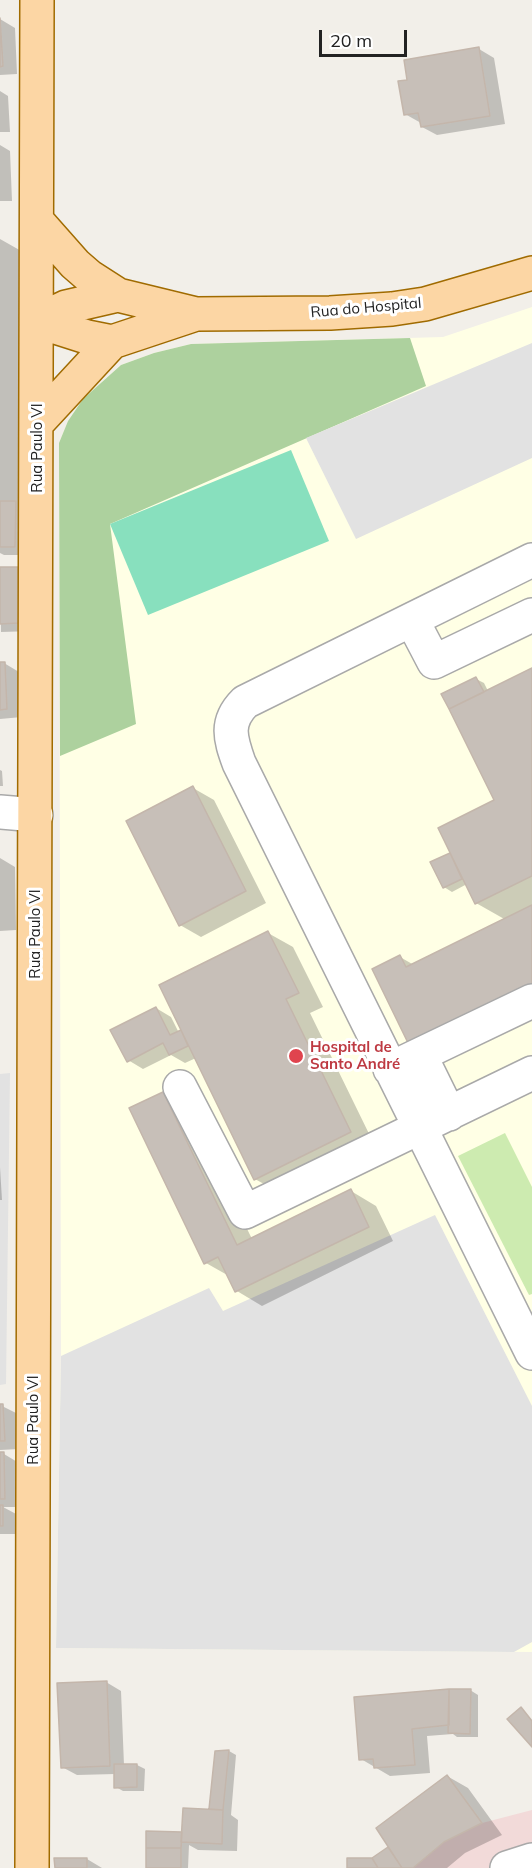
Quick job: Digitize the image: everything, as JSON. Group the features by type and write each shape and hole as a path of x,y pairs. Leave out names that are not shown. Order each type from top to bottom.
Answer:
{"main road":[{"name":"Rua Paulo VI","path":"32,1868 37,0"},
{"name":"Rua do Hospital","path":"37,221 75,264 118,295 196,314 330,313 392,309 425,304 532,273"},
{"name":"Rua do Hospital","path":"37,321 66,307 118,295"},
{"name":"Rua do Hospital","path":"37,423 112,342 196,314"},
{"path":"37,321 87,337 112,342"}],"street":[{"path":"532,560 245,702 235,712 231,721 233,746 239,763 532,1353"},
{"path":"412,620 434,662 532,615"},
{"path":"0,812 36,815"},
{"path":"390,1069 532,1002"},
{"path":"420,1055 449,1113"},
{"path":"180,1087 245,1212 532,1073"},
{"path":"507,1868 532,1860"}],"shaded area":[{"name":"Hospital de Santo André","path":"532,307 532,1652 56,1648 61,1356 59,443 68,421 83,399 121,365 154,353 191,344 443,337"},
{"path":"532,343 532,458 356,539 306,438"},
{"path":"10,1073 6,1384 0,1385 0,1074"},
{"path":"435,1215 532,1406 532,1642 514,1652 56,1648 61,1356 209,1288 223,1311"},
{"path":"532,1810 532,1868 413,1868 444,1842 482,1823"}],"green space":[{"path":"410,338 426,386 110,524 136,724 60,756 59,443 68,421 83,399 121,365 154,353 191,344"},
{"path":"291,450 329,541 148,615 110,524"},
{"path":"505,1133 532,1187 532,1294 529,1295 458,1156"}],"building":[{"path":"0,18 3,66 0,67"},
{"path":"479,47 490,116 421,127 418,113 404,115 398,81 407,80 404,60"},
{"path":"0,501 16,501 15,547 0,547"},
{"path":"0,567 18,567 19,623 0,624"},
{"path":"0,662 5,662 7,709 0,710"},
{"path":"532,668 532,876 475,904 438,828 494,800 449,709"},
{"path":"476,677 484,692 449,709 441,694"},
{"path":"193,786 246,891 179,926 126,821"},
{"path":"450,853 462,879 443,888 430,862"},
{"path":"532,905 532,987 410,1047 372,969 400,955 406,967"},
{"path":"268,931 299,993 286,999 351,1132 254,1180 159,985"},
{"path":"156,1007 170,1035 181,1030 188,1046 169,1055 163,1043 127,1062 110,1030"},
{"path":"163,1092 237,1245 351,1189 369,1227 235,1292 218,1257 204,1264 129,1108"},
{"path":"0,1404 3,1404 5,1441 0,1441"},
{"path":"0,1452 4,1452 5,1499 0,1499"},
{"path":"0,1505 3,1505 3,1526 0,1526"},
{"path":"107,1681 110,1766 61,1768 57,1683"},
{"path":"449,1689 471,1689 470,1734 448,1733"},
{"path":"449,1689 449,1725 412,1729 415,1765 374,1768 373,1759 359,1760 354,1697"},
{"path":"521,1707 532,1721 532,1747 507,1719"},
{"path":"229,1750 223,1810 209,1809 215,1751"},
{"path":"114,1764 137,1764 137,1787 114,1788"},
{"path":"447,1775 482,1823 444,1842 413,1868 402,1868 376,1828"},
{"path":"183,1808 223,1810 222,1844 181,1842"},
{"path":"146,1831 182,1832 181,1848 146,1848"},
{"path":"388,1847 402,1868 378,1868 372,1858"},
{"path":"146,1848 181,1848 181,1868 146,1868"},
{"path":"54,1858 87,1858 87,1868 55,1868"},
{"path":"347,1858 372,1858 378,1868 347,1868"}],"place":[{"name":"Hospital de Santo André","path":"296,1056"}]}
